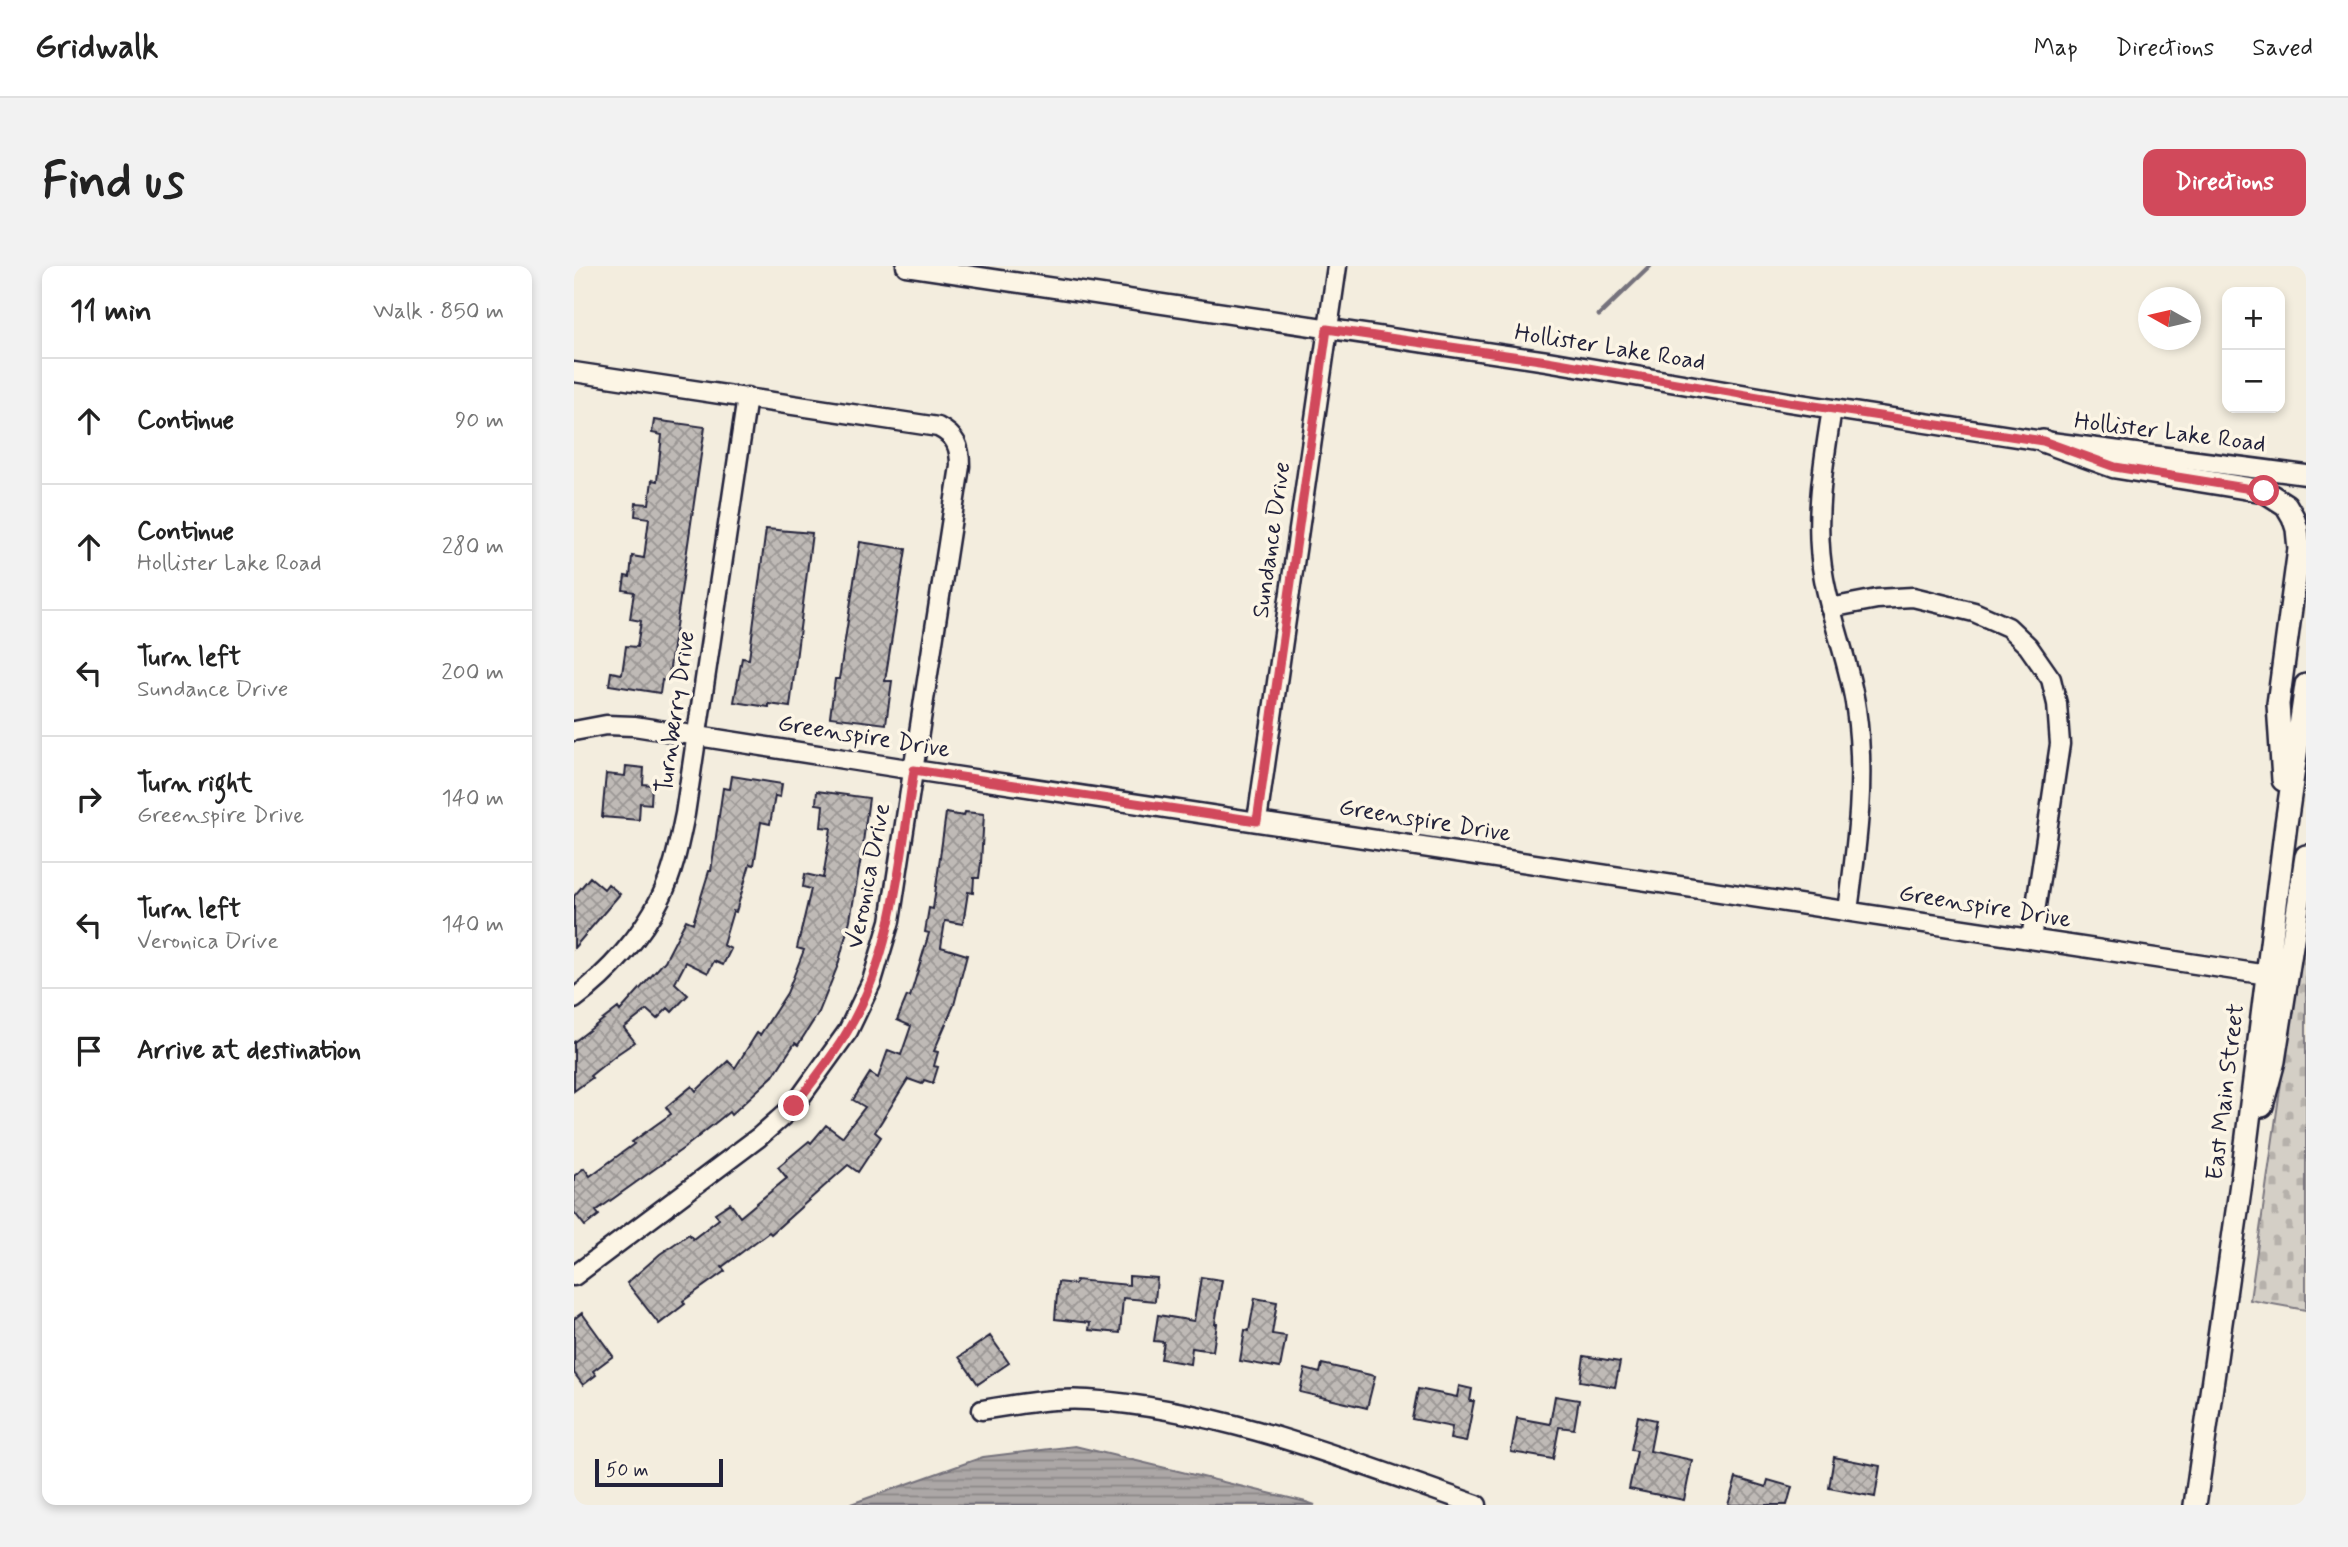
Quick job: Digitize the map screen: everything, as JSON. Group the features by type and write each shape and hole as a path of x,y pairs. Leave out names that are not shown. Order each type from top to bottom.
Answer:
{"main road":[{"path":"2043,441 2115,467 2264,491 2286,505 2297,529 2299,549 2278,704 2286,824"},
{"name":"East Main Street","path":"2195,1505 2242,1176 2306,685"},
{"path":"2242,1176 2274,1061 2306,856"}],"street":[{"name":"Hollister Lake Road","path":"906,266 1547,361 1788,402 2043,441 2306,475"},
{"name":"Sundance Drive","path":"1257,821 1337,266"},
{"path":"574,372 747,397"},
{"name":"Veronica Drive","path":"574,1276 759,1136 794,1106 848,1031 872,981 890,921 960,453 950,433 939,427 747,397"},
{"name":"Turnberry Drive","path":"574,999 592,986 638,935 661,897 674,863 685,814 747,397"},
{"path":"1832,409 1823,462 1820,513 1823,576 1856,708 1862,780 1860,819 1848,911"},
{"path":"1830,608 1877,598 1913,597 1974,612 2008,627 2028,646 2051,679 2057,704 2060,744 2031,939"},
{"name":"Greenspire Drive","path":"574,731 606,725 634,726 2268,975"},
{"path":"982,1410 1038,1401 1087,1400 1214,1419 1291,1441 1477,1505"}],"green space":[{"path":"2306,907 2306,1310 2250,1300"}],"shaded area":[{"path":"1075,1446 1315,1505 848,1505 983,1457"}],"building":[{"path":"654,420 705,427 668,681 662,680 660,693 609,685 611,672 622,674 626,646 637,647 641,621 630,619 634,592 623,590 625,576 630,577 632,556 644,558 649,518 635,516 636,503 649,504 652,480 657,481 662,435 652,433"},
{"path":"766,529 812,533 790,707 734,702 742,658 749,659"},
{"path":"860,542 906,549 885,681 892,681 886,724 830,717 835,679 839,679"},
{"path":"626,766 644,768 643,784 652,785 651,804 640,803 639,820 602,817 606,774 625,776"},
{"path":"732,776 782,784 780,797 775,796 770,824 761,822 754,865 750,864 723,945 731,949 723,965 714,961 708,973 686,962 675,983 688,995 672,1012 668,1008 657,1019 647,1010 624,1028 635,1042 574,1091 574,1042 618,1008 620,1011 665,961 686,920 693,923 711,871 723,788 730,789"},
{"path":"817,791 869,798 863,842 868,842 865,859 861,858 850,920 838,965 819,1012 798,1045 795,1043 773,1076 731,1115 729,1112 596,1211 599,1215 585,1226 574,1212 574,1176 584,1168 590,1176 634,1144 632,1142 671,1114 666,1107 692,1086 696,1091 728,1061 735,1068 787,993 804,950 797,948 811,889 803,887 805,874 823,878 831,828 821,827 823,805 816,804"},
{"path":"965,812 984,814 981,863 979,878 974,878 973,893 968,892 963,924 945,921 941,947 967,955 954,1005 934,1051 938,1052 934,1066 938,1067 933,1083 924,1080 922,1084 908,1079 875,1132 881,1137 858,1172 848,1165 771,1234 769,1232 722,1267 725,1271 683,1301 685,1304 659,1324 627,1283 660,1254 689,1234 693,1239 719,1219 715,1213 730,1203 740,1217 787,1178 778,1167 809,1141 811,1143 826,1125 842,1137 865,1107 853,1100 870,1073 878,1078 888,1050 901,1055 911,1026 897,1020 907,996 910,997 929,933 925,932 929,908 933,909 946,813 964,816"},
{"path":"590,877 604,889 608,884 620,894 574,948 574,896"},
{"path":"1129,1276 1157,1278 1155,1301 1123,1298 1120,1333 1089,1330 1090,1323 1055,1319 1058,1282 1075,1284 1076,1280 1129,1285"},
{"path":"1201,1277 1222,1280 1213,1351 1192,1348 1190,1364 1161,1359 1164,1342 1154,1341 1158,1315 1194,1321"},
{"path":"1255,1298 1277,1302 1272,1334 1286,1336 1280,1368 1240,1361 1245,1330 1249,1331"},
{"path":"582,1313 613,1356 593,1371 596,1375 583,1385 574,1373 574,1319"},
{"path":"990,1336 1009,1363 978,1384 959,1357"},
{"path":"1584,1356 1620,1362 1615,1387 1580,1381"},
{"path":"1322,1364 1375,1376 1367,1408 1300,1392 1305,1369 1320,1373"},
{"path":"1459,1386 1472,1389 1470,1401 1474,1401 1466,1442 1450,1439 1452,1427 1412,1419 1418,1389 1457,1397"},
{"path":"1555,1396 1579,1400 1574,1429 1559,1427 1553,1459 1511,1452 1517,1418 1550,1424"},
{"path":"1638,1416 1656,1420 1650,1451 1692,1460 1684,1500 1629,1489 1637,1451 1631,1450"},
{"path":"1834,1457 1880,1466 1875,1497 1829,1488"},
{"path":"1736,1478 1766,1487 1768,1480 1792,1487 1787,1505 1728,1505"}],"waterway":[{"path":"1599,315 1650,266"}],"route":[{"path":"794,1106 848,1031 872,981 890,921 914,770 1257,821 1327,329 1547,361 1788,402 2043,441 2115,467 2264,491"}]}
